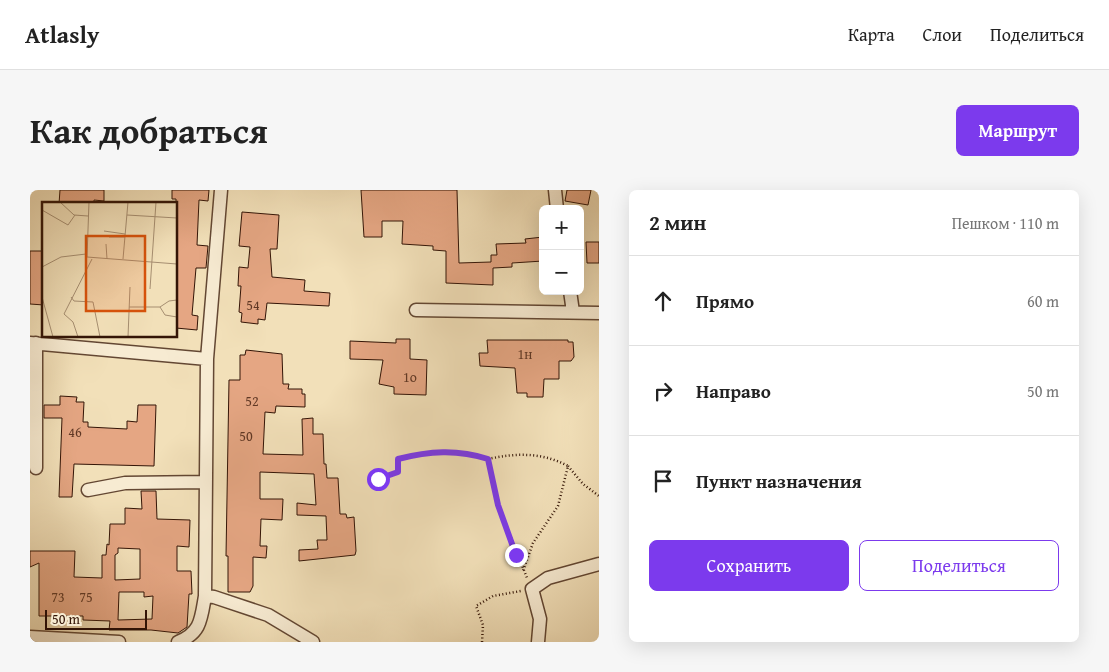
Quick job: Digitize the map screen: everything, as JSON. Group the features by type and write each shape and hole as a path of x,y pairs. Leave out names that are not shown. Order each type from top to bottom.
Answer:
{"street":[{"path":"178,642 191,637 200,622 205,596 207,359 221,190"},
{"path":"555,190 556,205"},
{"path":"571,295 573,312"},
{"path":"416,310 599,313"},
{"path":"36,468 33,343 207,359"},
{"path":"88,490 124,483 206,482"},
{"path":"538,642 540,619 532,589 548,578 599,564"},
{"path":"205,596 214,597 268,615 313,642"},
{"path":"30,637 119,642"}],"path":[{"path":"378,479 398,472 398,459 424,452 466,452 488,459 515,454 552,458 568,466 583,484 599,496"},
{"path":"482,642 483,625 476,606 493,596 532,589 523,571 498,505 488,459"},
{"path":"523,571 533,543 558,506 568,466"}],"building":[{"path":"60,190 104,190 104,201 59,202"},
{"path":"172,190 209,190 208,201 199,200 197,245 208,246 206,268 196,268 192,315 198,316 197,330 178,328 178,202 176,202 176,199 172,199"},
{"path":"361,190 457,190 459,263 491,262 491,255 497,255 496,244 526,243 525,239 539,237 539,261 512,263 512,267 493,268 493,285 446,283 446,251 433,250 433,246 402,244 403,221 382,221 382,237 364,237"},
{"path":"567,190 591,190 588,205 565,201"},
{"path":"242,212 279,215 277,249 270,249 272,277 305,280 304,291 330,293 329,306 267,303 265,320 258,319 258,324 241,322 242,313 239,312 241,286 238,286 239,267 248,268 250,247 239,246"},
{"path":"586,242 599,242 599,263 587,263"},
{"path":"30,251 42,251 42,305 30,304"},
{"path":"396,339 410,339 410,359 427,360 426,395 394,394 394,387 379,384 383,360 350,359 350,341 396,343"},
{"path":"487,340 568,340 568,342 573,342 574,357 571,361 559,361 559,379 544,379 543,397 527,397 527,393 517,393 515,368 480,366 479,353 488,353"},
{"path":"246,350 282,354 283,384 289,384 288,389 302,389 302,394 305,394 305,407 276,406 275,413 265,412 263,454 303,455 302,419 313,418 313,434 323,434 324,464 326,464 327,478 338,478 340,514 346,514 347,518 354,517 356,551 355,555 299,561 299,550 318,549 317,540 327,540 326,516 297,515 297,503 316,505 314,474 260,472 260,499 283,499 282,520 261,519 260,546 267,546 266,558 253,557 253,586 250,592 228,592 228,556 226,556 229,380 240,380 240,355 245,355"},
{"path":"60,396 77,397 76,402 84,402 83,422 88,422 88,427 127,429 127,421 137,422 138,405 156,405 154,466 74,464 72,497 59,497 62,418 44,418 44,405 60,405"},
{"path":"141,491 156,491 157,519 190,520 189,547 177,546 177,571 191,571 192,594 189,594 187,627 178,633 151,630 109,630 110,621 83,620 83,616 39,616 39,563 30,567 30,551 75,551 74,577 102,578 102,555 106,555 107,544 109,545 110,524 125,524 125,508 142,509","holes":["118,548 140,549 140,579 115,580 115,555 118,553","119,592 144,592 144,597 153,596 152,619 118,620"]}],"route":[{"path":"378,479 398,472 398,459 424,452 466,452 488,459 498,505 516,555"}]}
